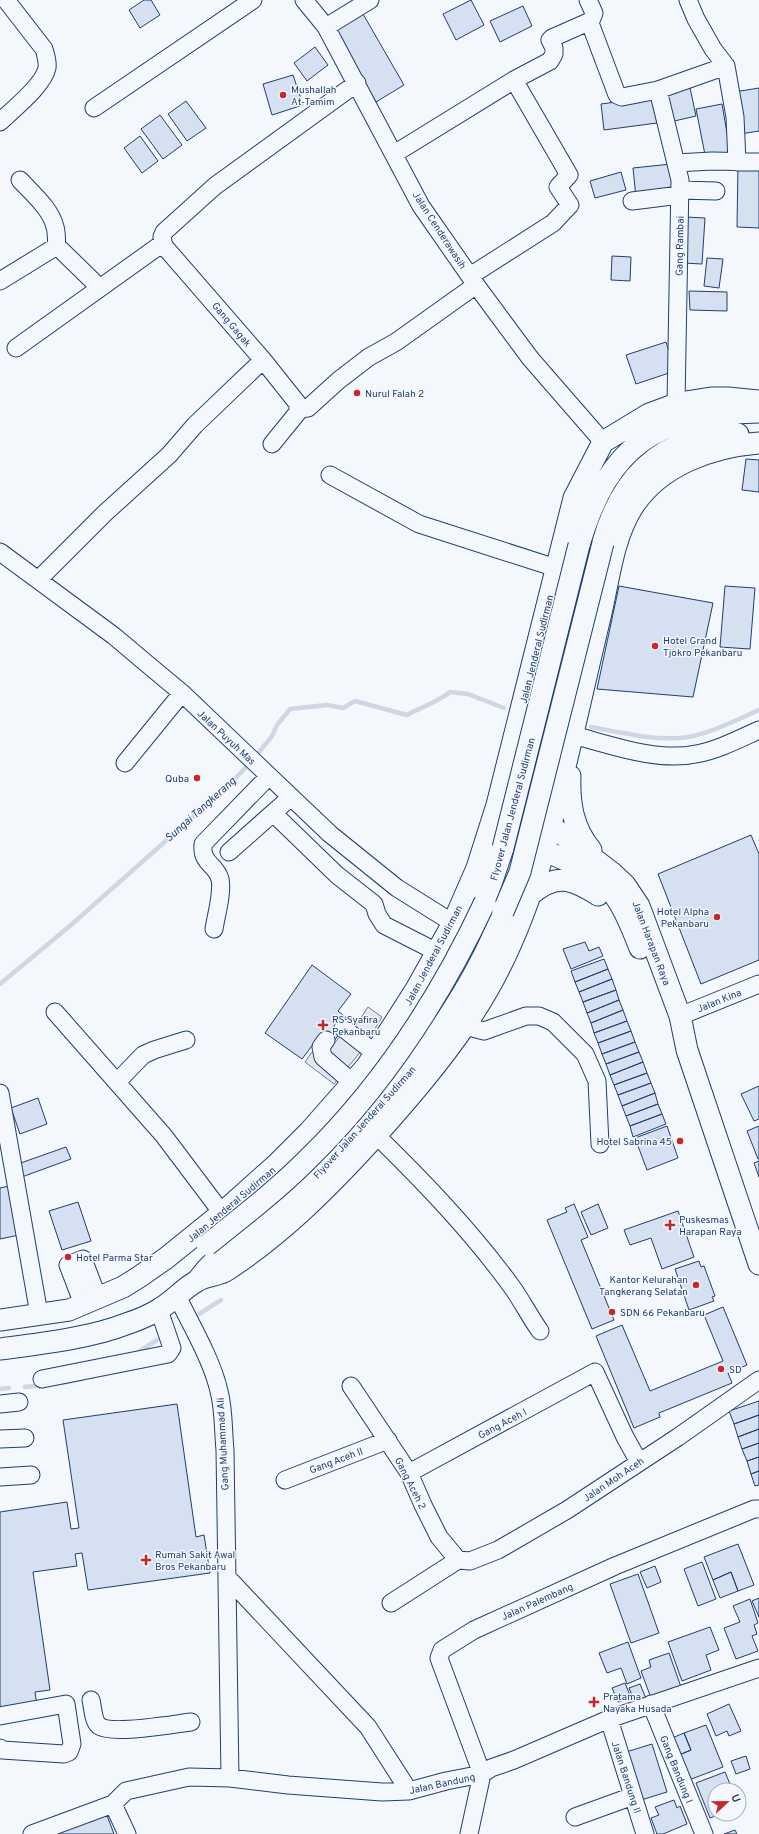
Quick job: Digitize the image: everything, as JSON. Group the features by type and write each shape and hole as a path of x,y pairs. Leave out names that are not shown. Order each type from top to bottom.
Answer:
{"main road":[{"path":"603,442 649,414 676,404 711,398 745,398 759,401"},
{"name":"Flyover Jalan Jenderal Sudirman","path":"213,1251 324,1143 376,1081 402,1046 447,976 468,938 485,902 503,848 586,521 596,498 612,472 632,449 647,437 664,428 692,418 708,415 759,412"},
{"name":"Flyover Jalan Jenderal Sudirman","path":"213,1251 300,1192 337,1154 394,1091 421,1057 471,981 498,925 520,872 603,543 609,522 622,494 636,475 652,460 666,450 690,440 714,436 759,432"},
{"name":"Jalan Jenderal Sudirman","path":"0,1320 68,1310 123,1287 139,1278 222,1213 284,1158 367,1066 415,991 437,952 453,923 477,868 497,806 574,498 603,442"},
{"path":"198,1280 223,1273 293,1220 319,1197 376,1135 439,1062 465,1026 490,985 506,952 530,895 544,850 572,741 623,525 634,506 646,490 660,476 692,458 715,450 759,443"},
{"path":"528,683 533,703 526,736 529,746 538,751 543,752 553,748 559,738 566,710 581,698"},
{"path":"572,741 569,793 572,815 578,832 589,848 611,872"},
{"name":"Jalan Harapan Raya","path":"497,806 550,825 626,885 639,906 680,1016 687,1050 757,1255"},
{"name":"Jalan Harapan Raya","path":"490,831 544,850 594,877 615,895 642,950 669,1020 687,1050"},
{"path":"530,895 552,881 560,879 569,880 585,887 608,904 642,950"},
{"path":"453,923 468,915 477,905 484,903 497,905 506,916 507,922 504,935 506,952"},
{"path":"139,1278 162,1275 213,1251"},
{"path":"0,1348 104,1331 124,1325 159,1310 198,1280 208,1266 213,1251"}],"street":[{"path":"0,122 40,82 47,69 47,58 44,50 6,0"},
{"path":"94,108 253,0"},
{"name":"Jalan Cenderawasih","path":"304,0 326,27 421,206 530,358 603,442"},
{"path":"326,27 370,0"},
{"path":"588,0 594,13 590,23 617,95 622,97 658,90 726,66"},
{"path":"688,0 696,19 713,49 726,66 735,117 737,162"},
{"path":"394,154 514,80 550,61 554,54 554,48 550,40 552,38 586,23 590,23"},
{"path":"272,444 299,409 308,408 339,380 369,357 396,342 473,280 553,223 570,205 558,187 569,175 514,80"},
{"path":"16,348 163,243 162,237 164,232 215,186 357,83"},
{"name":"Gang Rambai","path":"658,90 676,164 680,192 676,404"},
{"path":"676,164 759,162"},
{"path":"20,180 52,219 55,227 57,246 100,288"},
{"path":"632,201 680,192 716,191"},
{"name":"Gang Gagak","path":"163,243 263,360 298,404 299,409"},
{"path":"0,281 57,246"},
{"path":"38,580 105,513 169,455 195,425 263,360"},
{"path":"330,475 419,524 556,568"},
{"name":"Jalan Puyuh Mas","path":"0,552 114,636 182,693 330,834 397,888 453,923"},
{"path":"126,763 182,693"},
{"path":"572,741 644,754 680,756 696,754 719,747 759,730"},
{"path":"214,929 220,892 220,879 206,861 202,850 202,844 265,772"},
{"path":"229,852 291,797"},
{"path":"273,814 338,875 374,904 377,914 384,925 437,952"},
{"name":"Jalan Kina","path":"680,1016 759,984"},
{"path":"55,1012 164,1136 222,1213"},
{"path":"465,1026 484,1031 502,1023 526,1016 539,1016 553,1022 585,1054 597,1081 600,1144"},
{"path":"343,1028 375,1053"},
{"path":"117,1082 143,1055 186,1040"},
{"path":"326,1040 321,1047 323,1057 353,1083"},
{"path":"0,1093 38,1314"},
{"path":"376,1135 423,1181 474,1239 512,1288 540,1331"},
{"name":"Gang Muhammad Ali","path":"177,1296 215,1377 219,1393 225,1450 230,1778"},
{"path":"42,1379 168,1354 172,1348 159,1310"},
{"name":"Gang Aceh I","path":"409,1473 595,1372 625,1437 639,1462"},
{"name":"Jalan Moh Aceh","path":"458,1560 470,1561 498,1550 567,1510 678,1437 759,1380"},
{"name":"Gang Aceh 2","path":"351,1386 409,1473 423,1506 439,1537 458,1560"},
{"path":"0,1404 20,1402"},
{"path":"0,1439 25,1438"},
{"name":"Gang Aceh II","path":"285,1480 388,1440"},
{"path":"0,1477 31,1475"},
{"name":"Jalan Palembang","path":"482,1774 439,1658 442,1650 474,1630 615,1566 748,1511 759,1509"},
{"path":"391,1602 458,1560"},
{"path":"226,1577 368,1727 409,1791"},
{"name":"Jalan Bandung","path":"112,1804 126,1791 189,1777 230,1778 382,1792 409,1791 446,1781 482,1774 491,1768 514,1760 609,1719 759,1668"},
{"path":"91,1700 95,1721 103,1728 132,1729 191,1722"},
{"path":"0,1716 66,1704 72,1744 69,1752 64,1754 2,1750 0,1748"},
{"name":"Gang Bandung I","path":"651,1704 704,1834"},
{"name":"Jalan Bandung II","path":"609,1719 645,1834"},
{"path":"469,1834 482,1774"},
{"path":"575,1817 633,1796"},
{"path":"32,1834 112,1804 127,1834"}],"shaded area":[{"path":"368,1007 382,1017 362,1050 334,1084 305,1062 312,1052 322,1059 341,1035 347,1039"}],"building":[{"path":"144,0 151,0 160,15 140,28 129,10"},
{"path":"471,0 484,25 456,40 443,14"},
{"path":"523,6 532,26 500,42 490,21"},
{"path":"363,14 404,85 376,102 335,30"},
{"path":"315,47 328,65 307,81 294,63"},
{"name":"Mushallah At-Tamim","path":"293,75 303,105 272,115 263,84"},
{"path":"689,83 696,116 670,122 663,89"},
{"path":"759,88 759,131 740,134 734,92"},
{"path":"653,97 657,123 604,130 601,104"},
{"path":"186,101 206,128 187,141 168,114"},
{"path":"722,104 731,156 706,160 696,109"},
{"path":"160,115 182,145 163,159 141,129"},
{"path":"140,136 158,161 142,173 124,148"},
{"path":"671,164 675,193 636,198 633,168"},
{"path":"738,164 759,165 759,228 737,227"},
{"path":"621,172 626,190 595,198 590,181"},
{"path":"686,217 705,218 702,264 683,263"},
{"path":"612,256 631,257 630,281 611,280"},
{"path":"707,258 723,259 719,288 704,286"},
{"path":"689,291 727,292 727,311 690,310"},
{"path":"666,342 675,371 636,384 626,355"},
{"path":"746,459 759,460 759,492 742,490"},
{"name":"Hotel Grand Tjokro Pekanbaru","path":"619,586 713,603 693,697 597,689"},
{"path":"725,586 755,588 750,649 720,647"},
{"name":"Hotel Alpha Pekanbaru","path":"751,835 759,854 759,960 701,984 658,874"},
{"path":"585,942 589,951 599,947 603,956 571,969 563,949"},
{"path":"604,959 608,969 575,982 571,971"},
{"path":"312,965 351,994 338,1011 349,1020 332,1044 320,1035 302,1059 265,1033"},
{"path":"608,969 612,979 579,992 575,982"},
{"path":"612,979 616,990 583,1002 579,992"},
{"path":"616,990 619,1000 587,1013 583,1002"},
{"path":"619,1000 623,1010 591,1023 587,1013"},
{"path":"623,1010 627,1021 594,1033 591,1023"},
{"path":"627,1021 631,1031 598,1043 594,1033"},
{"path":"631,1031 635,1042 602,1054 598,1043"},
{"path":"635,1042 639,1052 606,1064 602,1054"},
{"path":"639,1052 643,1062 610,1075 606,1064"},
{"path":"643,1062 647,1073 614,1085 610,1075"},
{"path":"647,1073 651,1083 618,1095 614,1085"},
{"path":"651,1083 655,1093 622,1106 618,1095"},
{"path":"759,1086 759,1119 754,1121 741,1094"},
{"path":"655,1093 658,1104 626,1116 622,1106"},
{"path":"38,1098 47,1124 20,1134 11,1108"},
{"path":"658,1104 662,1114 630,1126 626,1116"},
{"path":"662,1114 666,1124 633,1137 630,1126"},
{"path":"667,1126 678,1158 647,1170 635,1138"},
{"path":"759,1126 759,1159 758,1159 747,1131"},
{"path":"66,1147 71,1159 19,1178 15,1165"},
{"path":"759,1161 759,1177 754,1163"},
{"path":"14,1185 24,1234 0,1239 0,1188"},
{"path":"78,1202 91,1241 62,1250 49,1211"},
{"path":"574,1204 588,1237 581,1240 614,1320 592,1329 547,1220 567,1212 565,1208"},
{"path":"598,1204 608,1228 591,1235 581,1212"},
{"path":"678,1211 694,1257 662,1269 651,1238 630,1245 624,1230"},
{"name":"Kantor Kelurahan Tangkerang Selatan","path":"699,1261 701,1267 704,1266 715,1296 712,1297 714,1301 689,1310 675,1269"},
{"name":"SD","path":"723,1307 747,1365 728,1373 732,1383 659,1413 660,1417 634,1428 596,1336 622,1325 650,1391 723,1361 704,1315"},
{"path":"759,1401 759,1415 734,1424 729,1411"},
{"name":"Rumah Sakit Awal Bros Pekanbaru","path":"177,1404 196,1537 204,1535 210,1573 88,1590 82,1553 75,1554 77,1566 33,1572 50,1690 35,1692 37,1705 0,1710 0,1512 67,1502 71,1529 79,1528 63,1420"},
{"path":"759,1415 759,1429 738,1437 734,1424"},
{"path":"759,1429 759,1443 742,1449 738,1437"},
{"path":"759,1443 759,1457 747,1461 742,1449"},
{"path":"759,1457 759,1471 751,1474 747,1461"},
{"path":"759,1471 759,1485 755,1486 751,1474"},
{"path":"738,1544 754,1585 738,1591 731,1572 713,1580 704,1557"},
{"path":"702,1562 716,1599 698,1606 684,1569"},
{"path":"655,1566 661,1582 647,1588 640,1572"},
{"path":"731,1572 738,1591 720,1598 713,1580"},
{"path":"638,1574 659,1633 631,1643 610,1584"},
{"path":"759,1598 759,1617 752,1601"},
{"path":"750,1599 758,1623 754,1625 757,1634 752,1636 758,1651 736,1659 724,1628 740,1622 733,1606"},
{"path":"710,1627 719,1650 706,1655 711,1670 682,1681 668,1642"},
{"path":"628,1642 641,1678 627,1684 621,1668 607,1673 599,1653"},
{"path":"669,1653 681,1687 651,1698 641,1671 651,1667 649,1660"},
{"path":"625,1683 631,1698 618,1702 612,1688"},
{"path":"640,1684 647,1701 636,1705 629,1688"},
{"path":"729,1704 741,1731 729,1736 727,1731 716,1736 707,1714"},
{"path":"706,1725 723,1767 689,1780 679,1755 691,1750 684,1733"},
{"path":"684,1733 691,1750 679,1755 672,1738"},
{"path":"652,1744 667,1792 641,1800 626,1752"},
{"path":"746,1756 750,1769 736,1774 731,1761"},
{"path":"725,1772 729,1782 707,1782 707,1810 696,1783"},
{"path":"674,1800 677,1808 680,1806 687,1824 663,1834 657,1834 651,1818 659,1815 655,1807"},
{"path":"105,1810 114,1834 44,1834"},
{"path":"735,1830 737,1834 724,1834"}],"waterway":[{"name":"Sungai Tangkerang","path":"255,757 272,736 277,725 290,709 327,705 343,708 355,701 407,715 435,702 450,692 468,694 504,708"},
{"name":"Sungai Tangkerang","path":"591,727 646,737 689,737 710,731 759,710"},
{"name":"Sungai Tangkerang","path":"0,984 71,925 230,784 250,763"},
{"path":"199,1314 221,1300"},
{"path":"140,1351 157,1340"},
{"path":"62,1383 82,1379"},
{"path":"25,1387 35,1386"},
{"path":"0,1389 9,1388"}],"place":[{"name":"Mushallah At-Tamim","path":"283,95"},
{"name":"Nurul Falah 2","path":"357,393"},
{"name":"Hotel Grand Tjokro Pekanbaru","path":"655,646"},
{"name":"Quba","path":"197,778"},
{"name":"Hotel Alpha Pekanbaru","path":"717,917"},
{"name":"RS Syafira Pekanbaru","path":"323,1025"},
{"name":"Hotel Sabrina 45","path":"680,1141"},
{"name":"Puskesmas Harapan Raya","path":"670,1225"},
{"name":"Hotel Parma Star","path":"68,1257"},
{"name":"Kantor Kelurahan Tangkerang Selatan","path":"696,1285"},
{"name":"SDN 66 Pekanbaru","path":"612,1312"},
{"name":"SD","path":"721,1369"},
{"name":"Rumah Sakit Awal Bros Pekanbaru","path":"146,1560"},
{"name":"Pratama Nayaka Husada","path":"594,1702"}]}
